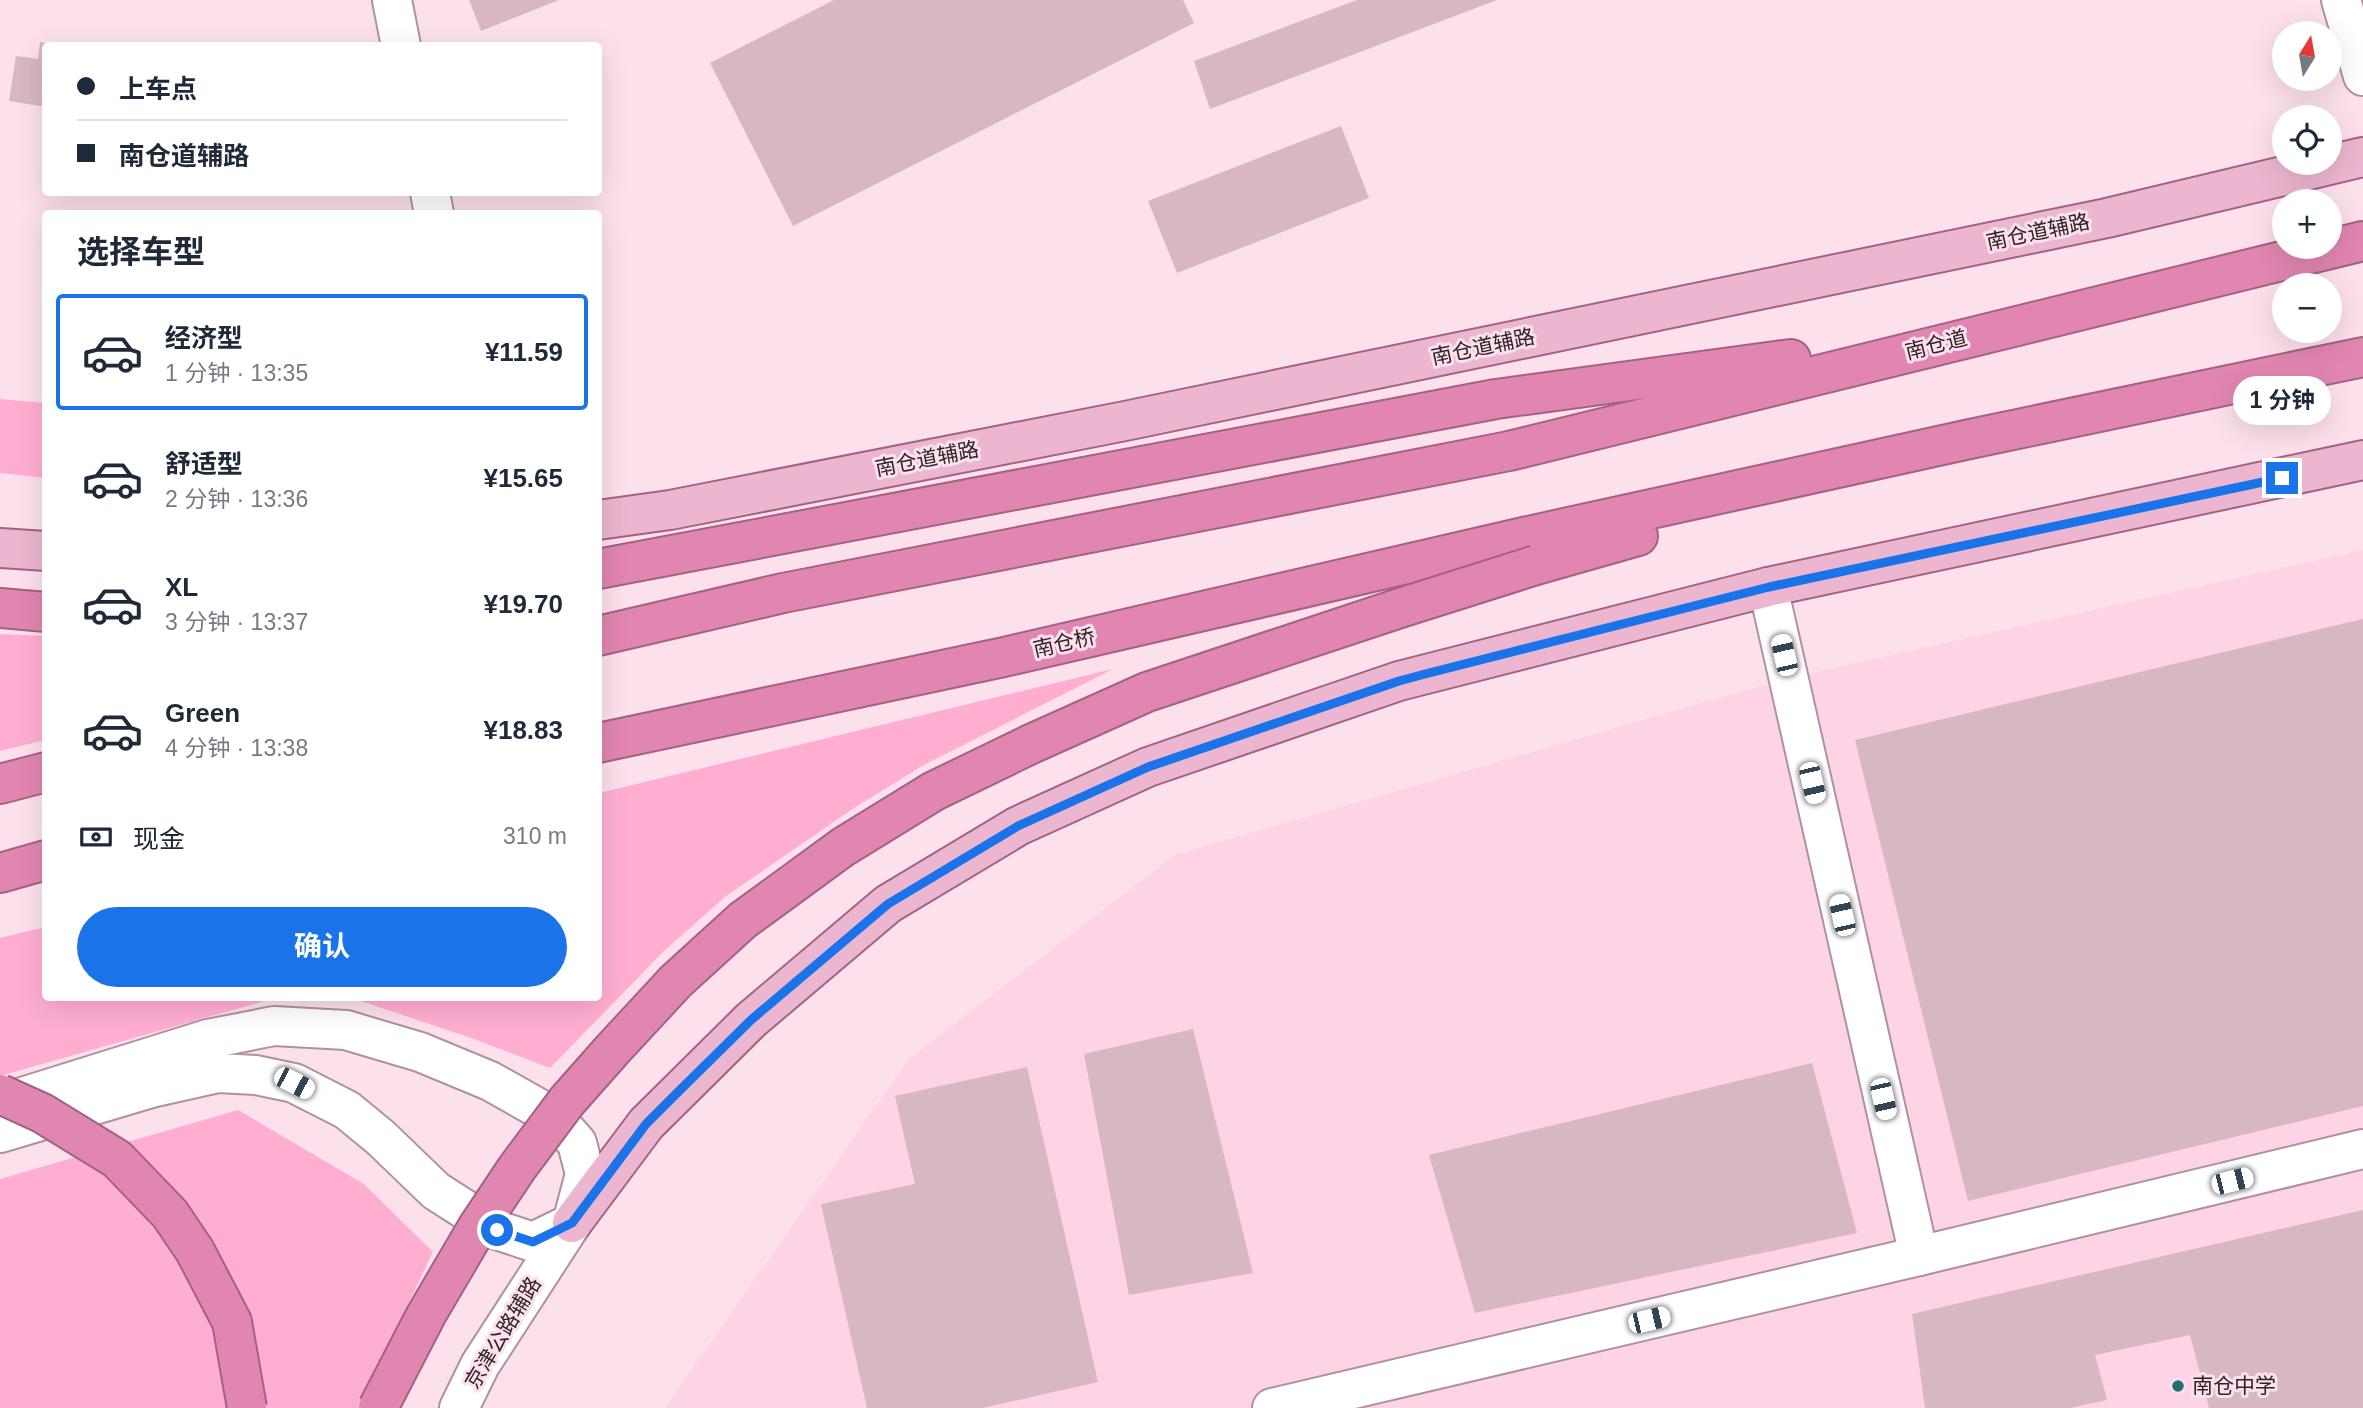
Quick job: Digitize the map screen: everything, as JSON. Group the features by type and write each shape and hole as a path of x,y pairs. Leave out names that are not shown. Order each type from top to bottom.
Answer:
{"highway":[{"name":"南仓道","path":"602,635 783,593 1509,451 2363,241"},
{"path":"602,568 1496,399 1984,333"},
{"path":"378,1408 426,1315 477,1228 567,1101 676,981 743,920 843,847 934,791 1147,692 1363,620 1532,551 1970,439 2363,357"},
{"name":"南仓桥","path":"602,742 1004,657 1532,551"},
{"path":"0,608 42,611"},
{"path":"0,784 42,773"},
{"path":"0,873 42,861"},
{"path":"0,1094 43,1113 117,1159 170,1214 195,1251 232,1322 247,1408"}],"main road":[{"name":"南仓道辅路","path":"602,519 670,510 1179,410 2107,218 2363,157"},
{"path":"572,1223 646,1124 751,1020 888,904 1018,826 1148,767 1399,681 1769,587 2363,460"},
{"path":"0,548 42,551"}],"street":[{"path":"391,0 400,42"},
{"path":"2341,0 2363,76"},
{"path":"1769,587 1919,1256"},
{"name":"京津公路辅路","path":"0,1104 208,1040 274,1026 346,1030 420,1052 490,1081 554,1117 577,1143 585,1174 572,1223 480,1365 459,1408"},
{"path":"0,1133 151,1088 218,1073 256,1075 294,1083 347,1110 381,1138 436,1191 497,1230 533,1242 572,1223"},
{"path":"1272,1408 2363,1149"}],"shaded area":[{"path":"0,399 42,403 42,478 0,473"},
{"path":"2363,550 2363,1408 665,1408 909,1059 1175,855 1789,678"},
{"path":"0,634 42,636 42,741 0,751"},
{"path":"1113,669 922,766 854,808 726,896 664,951 550,1068 361,1001 602,1001 602,792"},
{"path":"42,928 42,1001 264,1001 0,1076 0,938"},
{"path":"238,1110 364,1184 433,1252 358,1408 0,1408 0,1179"}],"building":[{"path":"469,0 559,0 481,31"},
{"path":"834,0 1183,0 1194,23 793,226 710,63"},
{"path":"1357,0 1497,0 1210,109 1194,61"},
{"path":"42,42 42,106 9,101 16,56 38,59"},
{"path":"1341,126 1369,198 1177,273 1148,201"},
{"path":"2363,619 2363,1106 1968,1201 1855,740"},
{"path":"1193,1029 1253,1273 1129,1295 1084,1054"},
{"path":"1812,1063 1857,1233 1475,1313 1429,1155"},
{"path":"1027,1067 1098,1382 982,1408 867,1408 821,1204 915,1184 895,1096"},
{"path":"2363,1210 2363,1408 2209,1408 2190,1335 2095,1355 2107,1400 2070,1408 1925,1408 1912,1314"}],"place":[{"name":"南仓中学","path":"2178,1386"}],"route":[{"path":"497,1230 533,1242 572,1223 646,1124 751,1020 888,904 1018,826 1148,767 1425,674 1769,587 2282,478"}]}
